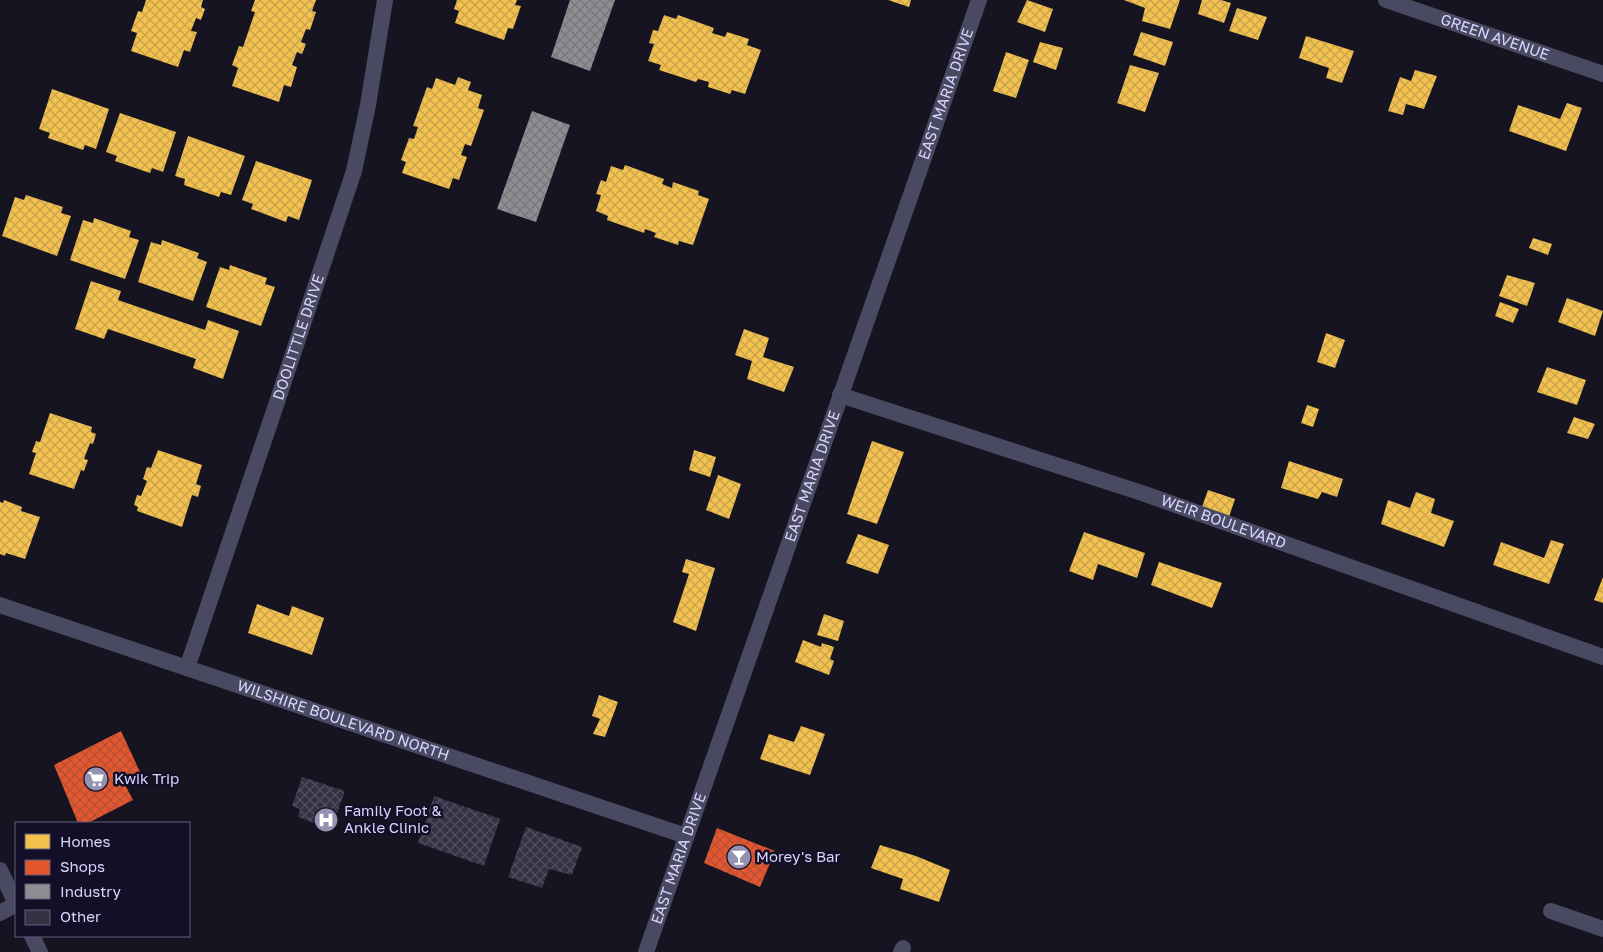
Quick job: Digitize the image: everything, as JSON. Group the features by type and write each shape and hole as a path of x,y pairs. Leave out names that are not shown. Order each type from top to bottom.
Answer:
{"street":[{"name":"DOOLITTLE DRIVE","path":"187,668 354,171 368,105 385,0"},
{"name":"EAST MARIA DRIVE","path":"646,952 979,0"},
{"name":"GREEN AVENUE","path":"1386,0 1603,74"},
{"name":"WEIR BOULEVARD","path":"840,395 1142,493 1603,657"},
{"name":"WILSHIRE BOULEVARD NORTH","path":"0,606 686,836"},
{"path":"0,870 15,902"},
{"path":"0,913 15,905"},
{"path":"1551,911 1603,929"},
{"path":"32,937 40,952"}],"building: Homes":[{"path":"146,0 203,0 201,7 205,9 201,20 196,18 191,31 197,32 190,52 184,50 178,67 131,51 137,33 131,31 138,11 142,12"},
{"path":"255,0 316,0 312,11 316,12 310,30 306,29 301,42 306,44 302,54 297,52 292,65 297,67 291,87 284,85 279,102 232,86 238,68 232,65 239,46 243,47 255,12 251,11"},
{"path":"457,0 517,0 515,5 521,6 513,29 508,28 504,40 455,23 459,11 454,9"},
{"path":"888,0 911,0 909,7"},
{"path":"1027,0 1053,9 1045,32 1017,22"},
{"path":"1124,0 1180,0 1170,29 1142,21 1145,8"},
{"path":"1202,0 1221,0 1231,3 1224,23 1198,14"},
{"path":"1237,8 1267,17 1258,40 1229,31"},
{"path":"664,15 676,19 678,15 714,28 712,33 725,37 727,32 749,39 747,45 761,50 745,94 732,90 730,94 708,87 709,82 698,79 696,82 659,70 661,65 648,61 654,44 649,43 653,30 658,31"},
{"path":"1141,32 1173,42 1165,66 1133,55"},
{"path":"1306,36 1354,51 1342,83 1326,78 1329,68 1299,58"},
{"path":"1040,42 1063,48 1056,70 1033,62"},
{"path":"1006,52 1029,60 1016,98 993,91"},
{"path":"1130,65 1159,73 1145,112 1117,103"},
{"path":"1415,70 1437,76 1424,109 1406,104 1403,115 1388,111 1400,77 1411,81"},
{"path":"458,77 471,82 468,90 482,95 478,108 484,110 471,146 465,144 461,155 467,157 459,180 453,178 449,189 402,173 406,162 401,160 409,138 414,139 418,127 413,126 427,87 432,89 436,78 455,85"},
{"path":"52,89 109,109 96,149 85,145 83,150 48,138 50,133 39,129"},
{"path":"1567,103 1582,108 1566,151 1509,131 1518,105 1560,119"},
{"path":"120,113 176,132 163,172 152,168 150,173 115,161 117,156 106,152"},
{"path":"188,136 245,156 231,195 221,192 219,197 184,185 185,179 175,176"},
{"path":"256,161 312,180 299,220 288,216 286,222 251,209 253,204 242,200"},
{"path":"625,165 664,179 662,184 672,188 673,182 699,191 698,195 709,199 693,245 679,241 678,245 654,237 656,233 645,229 644,233 607,220 608,216 596,211 601,195 596,194 601,180 606,182 611,166 623,170"},
{"path":"26,195 63,207 61,213 71,216 57,256 2,236 15,197 24,200"},
{"path":"94,218 131,231 129,237 139,240 125,279 70,260 83,220 93,223"},
{"path":"1533,238 1552,244 1548,255 1529,248"},
{"path":"162,240 199,253 197,258 207,262 193,301 138,282 151,242 161,245"},
{"path":"230,265 267,278 265,284 275,287 261,326 206,307 220,267 229,270"},
{"path":"1507,275 1535,283 1527,306 1499,296"},
{"path":"91,281 121,291 118,300 205,330 208,320 239,331 223,379 193,368 196,359 108,329 104,339 75,329"},
{"path":"1567,298 1603,311 1595,336 1558,322"},
{"path":"1500,302 1519,309 1513,323 1495,316"},
{"path":"744,329 769,338 763,357 794,367 784,392 747,379 752,361 735,355"},
{"path":"1326,333 1345,340 1335,368 1317,362"},
{"path":"1547,367 1586,380 1577,405 1537,392"},
{"path":"1307,405 1319,409 1313,427 1301,423"},
{"path":"50,413 92,427 91,432 96,434 93,444 90,443 84,459 88,460 84,471 81,470 74,489 29,474 36,453 32,452 36,441 40,442"},
{"path":"1574,417 1595,424 1588,439 1567,433"},
{"path":"872,441 904,452 877,524 847,514"},
{"path":"158,450 202,465 196,484 201,486 198,497 192,495 182,527 137,511 138,507 134,505 137,495 141,496 147,481 143,479 147,467 151,468"},
{"path":"694,450 716,457 710,477 689,470"},
{"path":"1289,461 1343,479 1337,497 1322,492 1318,499 1281,488"},
{"path":"718,475 741,484 729,519 706,510"},
{"path":"1208,490 1235,499 1229,517 1202,507"},
{"path":"1416,492 1435,499 1431,513 1454,521 1444,547 1381,524 1388,500 1410,508"},
{"path":"4,500 22,507 21,511 40,517 25,559 6,553 5,556 0,554 0,502 3,503"},
{"path":"1084,532 1145,553 1137,578 1098,564 1093,580 1069,571"},
{"path":"858,534 889,545 878,574 846,563"},
{"path":"1551,540 1564,544 1549,584 1493,565 1501,542 1544,558"},
{"path":"686,559 715,568 696,631 673,622 689,574 682,572"},
{"path":"1159,562 1222,583 1212,608 1151,585"},
{"path":"1603,577 1603,603 1594,600"},
{"path":"257,604 289,616 292,606 324,618 312,655 248,633"},
{"path":"824,614 844,621 838,641 817,635"},
{"path":"803,640 821,647 822,643 834,647 830,659 834,661 829,675 795,662"},
{"path":"599,695 618,702 605,737 593,734 600,719 592,716"},
{"path":"801,726 825,734 810,775 760,759 769,734 794,742"},
{"path":"880,845 916,856 950,870 939,902 900,889 903,879 871,868"}],"building: Shops":[{"name":"Kwik Trip","path":"121,731 141,774 124,783 133,800 90,822 78,822 54,765"},
{"name":"Morey's Bar","path":"717,828 775,851 760,887 704,863"}],"building: Industry":[{"path":"570,0 615,0 590,71 551,57"},
{"path":"532,111 570,125 536,222 497,209"}],"building: Other":[{"path":"302,777 345,791 334,821 317,815 314,823 298,817 300,809 292,806"},
{"path":"434,796 500,819 484,866 418,843"},
{"path":"526,827 582,847 572,875 549,869 542,888 508,877"}],"place":[{"name":"Kwik Trip","path":"96,779"},
{"name":"Family Foot & Ankle Clinic","path":"326,820"},
{"name":"Morey's Bar","path":"739,857"}]}
